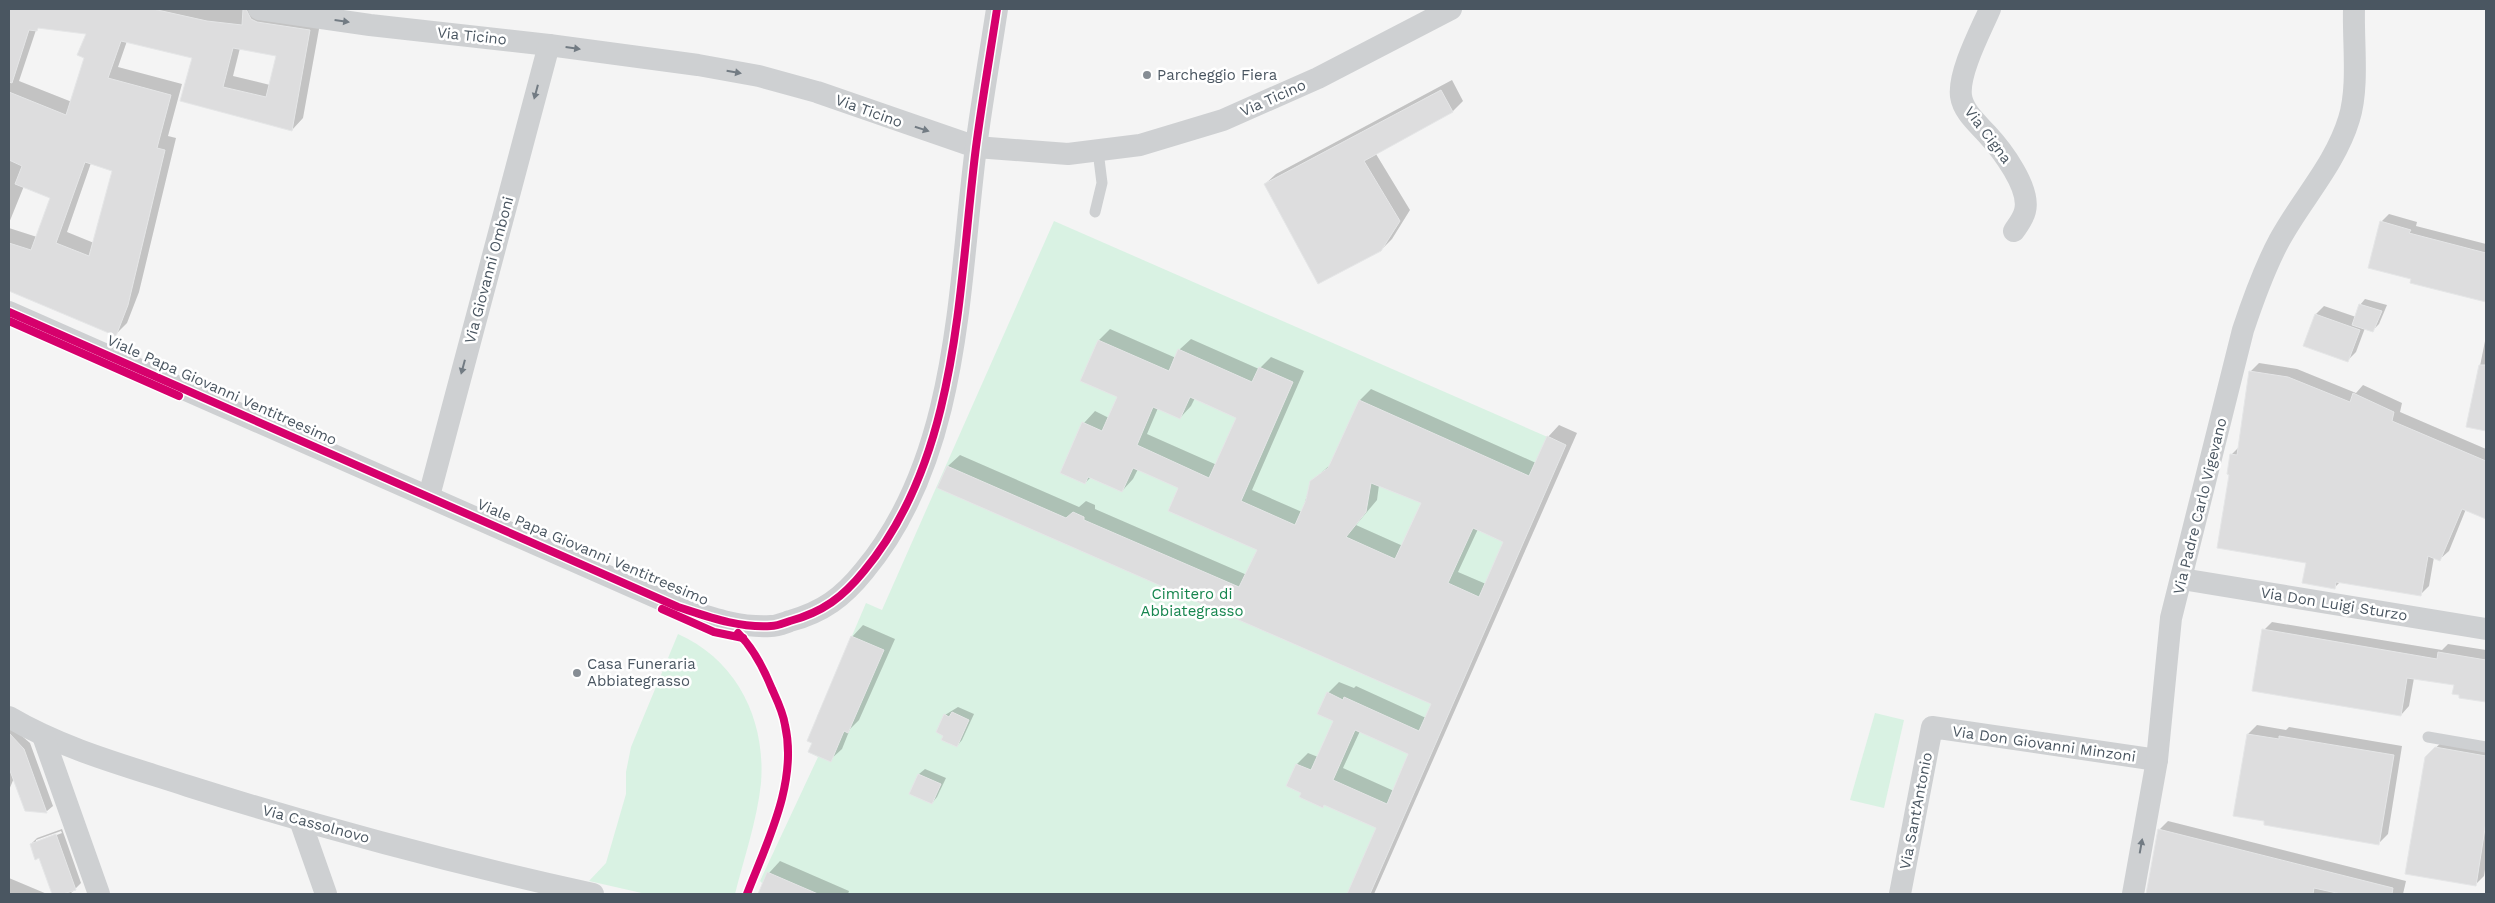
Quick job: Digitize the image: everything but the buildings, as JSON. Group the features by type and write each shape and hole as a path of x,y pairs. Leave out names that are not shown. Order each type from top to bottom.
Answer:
{"street":[{"name":"Via Ticino","path":"259,9 371,17 549,45 698,65 758,76 817,92 976,147 1068,154 1098,151 1169,138 1246,111 1347,64 1451,9"},
{"name":"Viale Papa Giovanni Ventitreesimo","path":"9,312 678,607 730,624 772,626 811,615 833,604 850,588 878,554 908,503 925,464 940,420 967,249 976,147 998,9"},
{"name":"Via Cigna","path":"1990,9 1966,68 1961,86 1961,97 1973,119 1994,141 2013,168 2024,197 2025,209 2014,231"},
{"name":"Via Padre Carlo Vigevano","path":"2133,894 2157,760 2171,618 2243,330 2254,295 2279,241 2319,181 2340,140 2353,103 2354,9"},
{"name":"Via Giovanni Omboni","path":"429,496 549,45"},
{"name":"Via Don Luigi Sturzo","path":"2182,579 2486,629"},
{"name":"Via Cassolnovo","path":"9,717 43,736 84,752 300,820 529,887 593,894"},
{"name":"Via Don Giovanni Minzoni","path":"1932,727 2157,760"},
{"name":"Via Sant'Antonio","path":"1900,894 1932,727"},
{"path":"43,736 99,894"},
{"path":"300,820 326,894"}],"lane":[{"path":"1095,212 1102,183 1098,151"},
{"path":"2428,737 2486,746"}],"green space":[{"name":"Cimitero di Abbiategrasso","path":"1054,221 1566,445 1370,894 759,894 763,884 760,881 818,757 808,752 812,743 807,741 866,603 882,610"},
{"path":"678,634 699,645 717,659 732,676 744,695 758,737 761,760 759,797 735,894 646,894 589,881 606,863 626,794 626,772 631,747"},
{"path":"1875,713 1904,720 1884,808 1850,800"}],"cycle path":[{"path":"9,312 678,607 735,624 759,626 781,624 813,613 848,589 864,571 896,526 919,476 937,423 949,369 958,313 976,147 997,9"},
{"path":"9,321 179,396"},
{"path":"662,609 714,632 743,638"},
{"path":"738,633 753,652 769,681 783,715 788,746 784,790 771,833 747,894"}],"place":[{"name":"Parcheggio Fiera","path":"1147,75"},
{"name":"Casa Funeraria Abbiategrasso","path":"577,673"}]}
